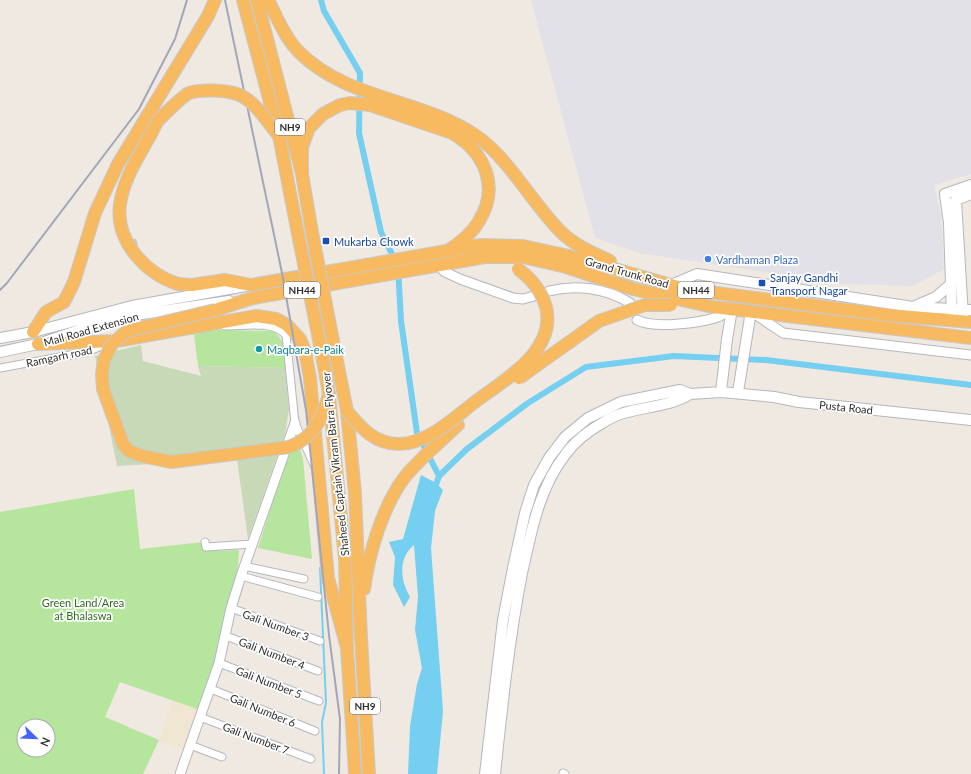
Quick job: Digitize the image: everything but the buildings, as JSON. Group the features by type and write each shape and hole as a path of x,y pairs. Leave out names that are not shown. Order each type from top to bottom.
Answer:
{"highway":[{"path":"33,332 46,312 64,302 74,282 95,213 118,164 200,30 215,0"},
{"name":"Shaheed Captain Vikram Batra Flyover","path":"243,0 279,136 329,394 345,559 347,648"},
{"name":"Shaheed Captain Vikram Batra Flyover","path":"257,0 302,174 347,411 355,493 361,638"},
{"path":"268,0 288,39 298,51 315,66 333,79 409,112 452,133 464,140 478,154 487,176 488,198 479,221 472,231 447,252"},
{"path":"251,285 225,280 192,285 178,284 164,280 139,259 125,237 121,224 120,205 129,175 158,121 188,94 221,90 238,94 253,104 279,136"},
{"path":"302,174 301,156 305,137 315,120 331,109 350,103 360,103 446,118 475,135 492,148 562,233 581,247 638,275"},
{"name":"Grand Trunk Road","path":"431,263 447,252 481,245 523,246 638,275 684,289 881,314 962,316"},
{"path":"347,411 364,431 372,437 390,443 409,443 427,436 451,420 519,368 536,350 541,342 547,325 543,298 538,287 529,277 518,269 493,257"},
{"name":"Grand Trunk Road","path":"431,263 493,257 523,257 566,267 633,289 702,305 971,338"},
{"name":"NH44","path":"251,285 349,268 431,263"},
{"name":"NH44","path":"253,298 352,282 431,263"},
{"path":"253,298 215,310 127,331 112,344 104,360 102,374 103,389 118,435 123,444 129,451 142,456 171,462 289,447 303,441 316,429 324,413 329,394"},
{"path":"361,638 362,608 368,563 392,498 404,478 458,424 544,358 599,321 645,305 702,305"},
{"path":"38,344 116,340 263,316 282,321 297,334 305,351 310,378 328,578 347,648"},
{"name":"NH9","path":"361,638 369,774"},
{"name":"NH9","path":"347,648 355,774"}],"main road":[{"path":"951,197 971,185"},
{"path":"951,197 971,194"},
{"path":"951,197 962,281 962,316"},
{"path":"951,197 951,284 962,316"},
{"path":"671,285 696,274 913,307 962,316"},
{"path":"962,281 971,290"},
{"path":"913,307 936,297 951,284"},
{"name":"Mall Road Extension","path":"0,338 33,332 132,306 251,285"},
{"name":"Mall Road Extension","path":"0,352 38,344 95,325 136,315 253,298"},
{"path":"721,392 732,309"},
{"path":"738,392 752,311"},
{"path":"485,774 503,620 525,513 534,485 549,458 565,437 588,418 621,402 680,390 690,394"},
{"name":"Pusta Road","path":"690,394 738,392 799,402 971,420"},
{"path":"494,774 511,628 530,534 545,488 565,454 580,439 605,421 631,411 681,400 690,394"}],"street":[{"path":"431,263 455,277 513,298 523,299 534,296"},
{"path":"549,291 560,288 586,288 620,297 630,303"},
{"path":"637,320 648,324 692,322 718,317 732,309"},
{"path":"752,311 783,333 971,355"},
{"path":"199,326 270,326 280,329 286,335 295,423 319,477"},
{"name":"Ramgarh road","path":"0,368 87,352 116,340"},
{"path":"181,774 219,663 244,566 295,423"},
{"path":"205,542 206,547 252,544"},
{"path":"244,566 304,579"},
{"path":"241,576 318,597"},
{"name":"Gali Number 3","path":"232,608 320,641"},
{"name":"Gali Number 4","path":"226,636 318,671"},
{"name":"Gali Number 5","path":"219,663 319,702"},
{"name":"Gali Number 6","path":"210,689 315,731"},
{"name":"Gali Number 7","path":"200,717 311,759"},
{"path":"190,745 222,757"}],"shaded area":[{"path":"531,0 971,0 971,174 934,185 941,215 944,269 913,286 842,284 639,253 595,238"},
{"path":"172,700 200,710 185,751 159,740"}],"green space":[{"path":"215,330 272,331 280,338 284,347 285,368 198,366 194,334"},
{"path":"141,345 143,361 201,376 198,366 285,368 289,410 285,434 248,539 237,459 117,466 95,356"},
{"path":"300,449 303,459 312,559 258,548 288,453"},
{"name":"Green Land/Area at Bhalaswa","path":"134,489 140,549 203,542 206,551 239,550 238,567 209,688 200,710 120,682 105,717 159,740 143,774 0,774 0,512"}],"water":[{"path":"421,475 436,483 443,490 435,511 431,548 443,711 437,774 408,774 410,726 417,684 422,668 415,630 418,597 414,545 405,556 403,563 402,570 404,584 410,597 404,607 393,585 395,557 389,542 403,539"}],"waterway":[{"path":"321,0 324,11 360,73 359,133 381,232 398,266 401,321 417,433 439,476 434,491"},
{"path":"439,476 467,449 528,403 586,367 674,356 766,360 971,385"},
{"path":"320,568 326,703 322,722 324,774"}],"tunnel":[{"path":"123,246 137,242"}],"railway":[{"path":"0,290 7,283 139,109 175,39 187,0"},
{"path":"225,0 282,273 306,410 329,635 340,719 339,774"}],"place":[{"name":"Mukarba Chowk","path":"326,241"},
{"name":"Vardhaman Plaza","path":"708,259"},
{"name":"Sanjay Gandhi Transport Nagar","path":"762,283"},
{"name":"Maqbara-e-Paik","path":"259,349"}]}
